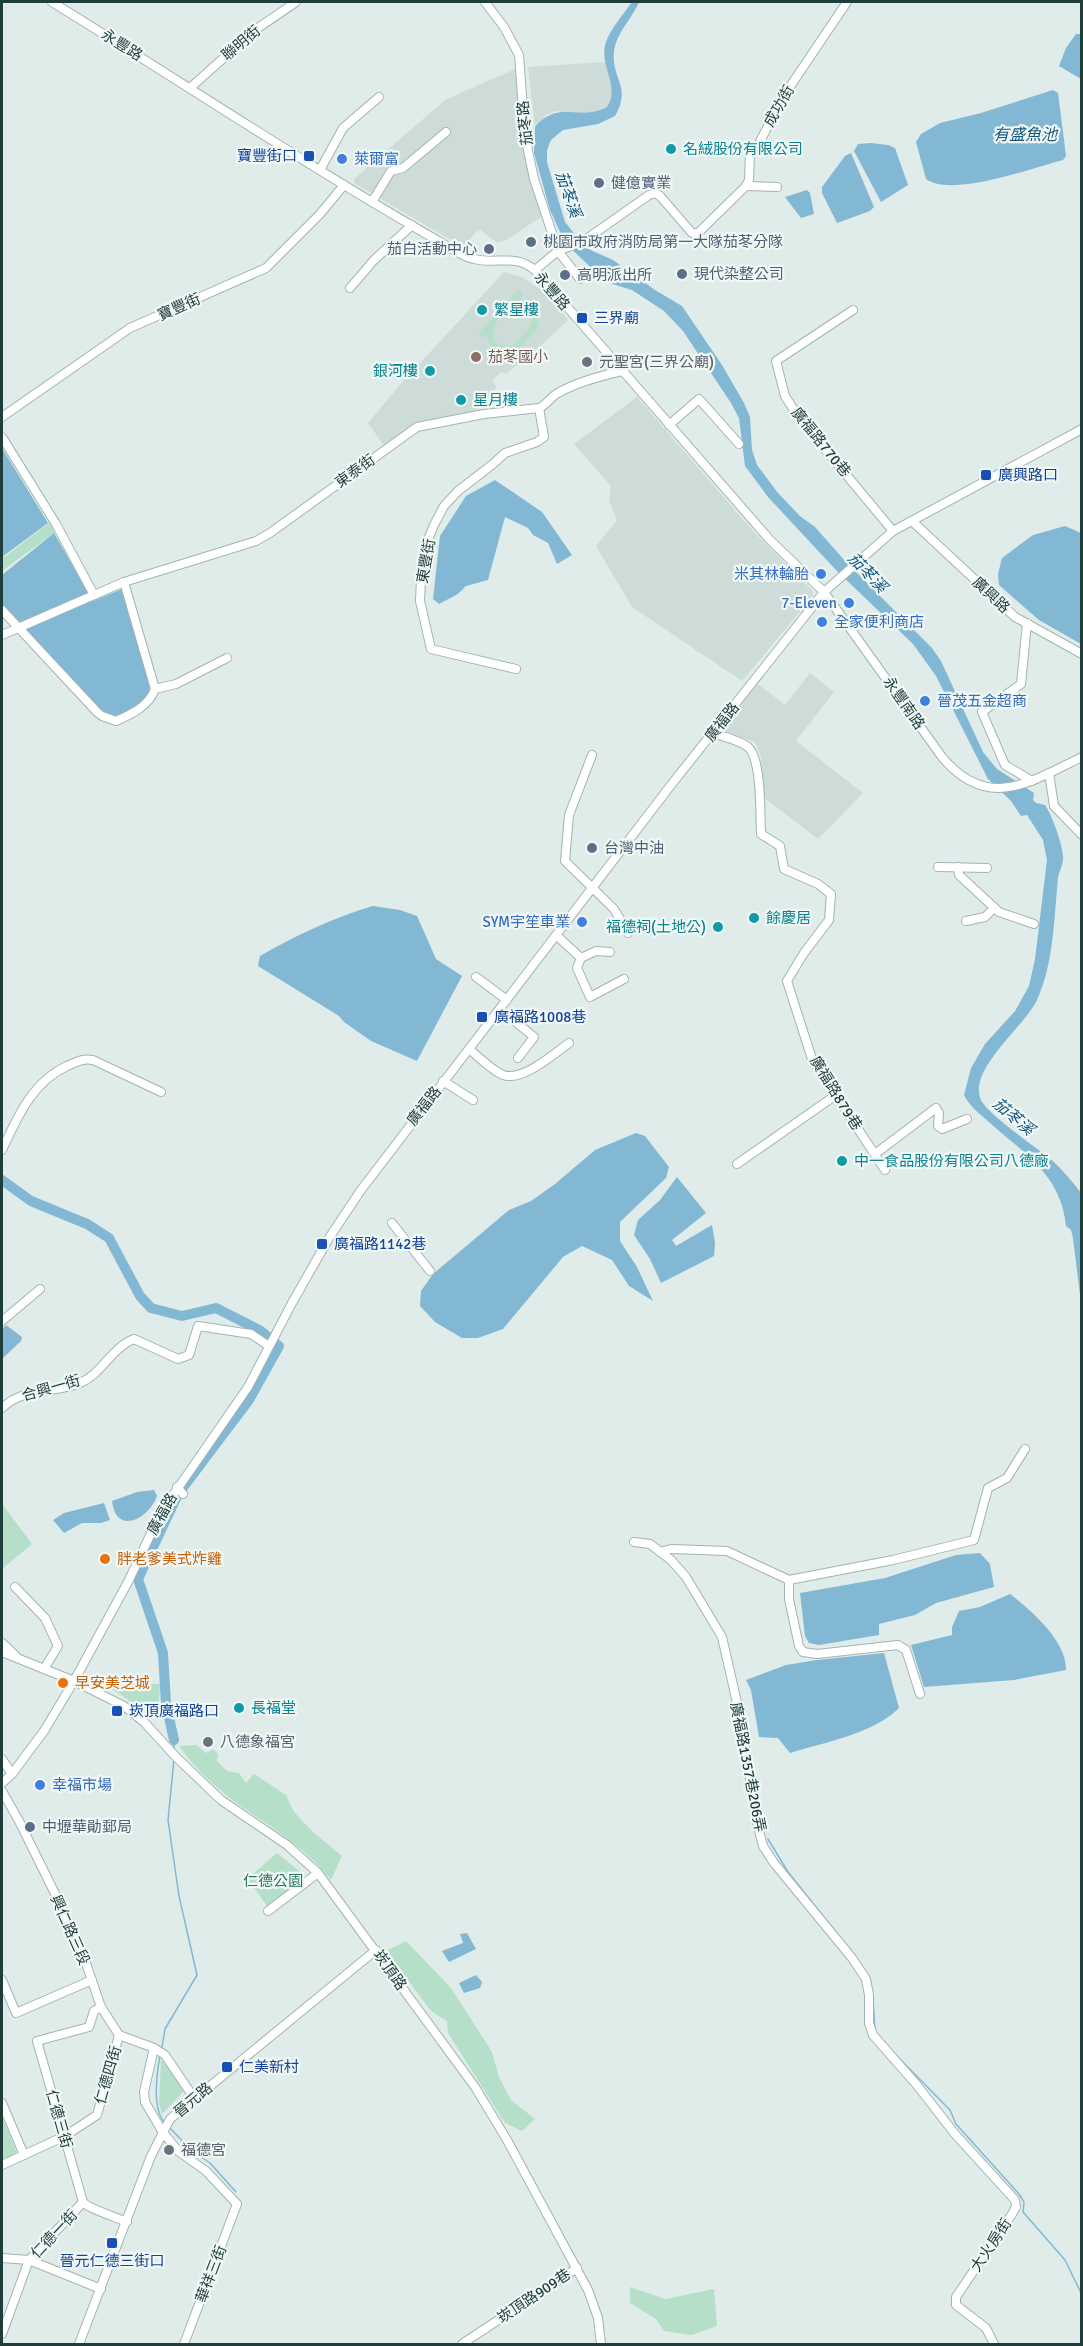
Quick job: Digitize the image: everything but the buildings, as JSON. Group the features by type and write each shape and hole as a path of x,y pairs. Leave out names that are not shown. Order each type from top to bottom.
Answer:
{"street":[{"name":"永豐路","path":"52,2 372,202 471,259 482,261 517,259 535,270 770,540 824,592"},
{"name":"聯明街","path":"190,88 285,4 296,2"},
{"name":"茄苳路","path":"485,2 504,27 519,55 525,136 537,190 558,251 580,279"},
{"name":"成功街","path":"746,186 749,180 750,154 758,145 785,94 847,2"},
{"path":"320,170 343,128 379,97"},
{"path":"372,202 391,171 403,168 446,132"},
{"name":"寶豐街","path":"2,417 130,328 266,268 320,214 345,185"},
{"path":"535,270 558,251 582,241 649,195 660,196 692,233 698,233 746,186 777,187"},
{"path":"350,288 374,260 412,225"},
{"name":"廣福路770巷","path":"853,310 776,361 785,396 799,418 893,531"},
{"name":"東泰街","path":"17,628 124,582 263,537 417,427 484,414 539,408 554,395 570,387 622,371"},
{"path":"669,425 699,399 739,444"},
{"name":"東豐街","path":"516,669 431,649 420,601 421,579 427,542 444,506 458,491 487,470 505,453 537,442 544,437 539,408"},
{"path":"893,531 1082,429"},
{"path":"2,437 56,524 94,595"},
{"name":"廣興路","path":"912,521 998,603 1027,623 1082,654"},
{"name":"廣福路","path":"2,1783 12,1774 44,1731 129,1580 160,1514 179,1490 248,1387 329,1238 361,1190 824,592 893,531"},
{"path":"2,610 97,712 116,721 135,713 152,696 155,689 124,582"},
{"name":"永豐南路","path":"824,592 954,771 983,788 1002,789 1032,781"},
{"path":"1027,623 1021,684 982,712 1005,765 1032,781 1082,757"},
{"path":"2,635 17,628"},
{"path":"155,689 176,684 227,658"},
{"name":"廣福路879巷","path":"713,733 746,746 753,753 757,773 761,834 780,846 784,869 818,884 831,894 829,920 804,953 787,981 812,1059 885,1170"},
{"path":"592,755 569,815 566,861 614,909 627,933"},
{"path":"1050,773 1054,806 1082,836"},
{"path":"938,867 987,868"},
{"path":"958,867 959,875 999,912 1034,924"},
{"path":"966,921 985,917 994,908"},
{"path":"557,936 581,958"},
{"path":"610,952 596,951 581,958 577,968 590,997 624,979"},
{"path":"476,977 507,1000"},
{"path":"500,1009 534,1037 518,1058"},
{"path":"469,1049 503,1075 516,1077 537,1066 569,1043"},
{"path":"2,1150 19,1115 41,1083 56,1071 83,1058 93,1060 160,1092"},
{"path":"444,1081 472,1100"},
{"path":"737,1164 836,1095"},
{"path":"875,1154 936,1108 939,1113 938,1126 942,1129 967,1119"},
{"path":"392,1223 430,1271"},
{"path":"2,1321 40,1289"},
{"name":"合興一街","path":"2,1408 24,1394 81,1383 101,1368 124,1342 134,1339 178,1359 189,1355 198,1326 251,1334 269,1346"},
{"path":"660,1552 671,1549 728,1551 789,1580 893,1560 974,1540 988,1488 1007,1478 1025,1449"},
{"name":"廣福路1357巷206弄","path":"634,1542 650,1544 671,1560 686,1577 722,1637 741,1720 750,1788 763,1846 866,1979 869,1995 869,2023 873,2035 942,2116"},
{"path":"789,1580 789,1599 799,1646 803,1652 817,1654 898,1645 906,1650 921,1694"},
{"path":"15,1587 45,1618 58,1646 44,1669"},
{"path":"2,1643 18,1659"},
{"name":"崁頂路","path":"2,1652 74,1681 124,1706 144,1722 174,1755 221,1800 286,1845 318,1873 486,2104 588,2290 598,2318 601,2344"},
{"path":"2,1759 12,1774"},
{"name":"興仁路三段","path":"2,1791 76,1936 101,2007 119,2036"},
{"path":"268,1911 318,1873"},
{"name":"晉元路","path":"79,2344 162,2131 170,2119 376,1950"},
{"path":"3,1985 16,2013 92,1980"},
{"name":"仁德三街","path":"83,2202 36,2041 89,2027 94,2011 101,2007"},
{"path":"119,2036 154,2048 165,2055 194,2098"},
{"name":"仁德四街","path":"2,2165 65,2136 96,2115 119,2036"},
{"path":"154,2048 144,2092 145,2102 162,2131"},
{"path":"2,2103 24,2155"},
{"name":"大火房街","path":"942,2116 955,2134 1015,2200 1016,2207 1012,2214 956,2297 956,2305 986,2328 994,2344"},
{"name":"華祥三街","path":"162,2131 178,2151 206,2171 237,2204 184,2344"},
{"path":"83,2202 86,2206 127,2222"},
{"name":"仁德一街","path":"2,2334 29,2260 83,2202"},
{"path":"2,2258 29,2260 101,2289"},
{"name":"崁頂路909巷","path":"462,2344 577,2268"}],"shaded area":[{"path":"605,62 612,90 612,100 607,107 585,114 556,111 546,115 535,127 528,67"},
{"path":"515,69 518,72 530,173 541,217 506,240 497,243 481,230 476,232 463,247 354,183 354,179 445,100"},
{"name":"茄苳國小","path":"504,272 524,278 548,295 568,320 506,374 501,372 492,381 497,387 474,414 416,424 385,447 368,423"},
{"path":"637,397 753,531 812,590 813,596 742,681 632,607 596,546 617,520 609,501 611,486 574,444"},
{"path":"810,673 834,692 796,741 863,793 818,839 762,796 761,756 756,744 753,741 720,732 758,684 785,705"}],"green space":[{"path":"518,290 523,294 519,299 534,305 537,311 537,330 514,351 502,353 496,351 492,348 487,335 482,338 478,334","holes":["515,305 529,308 532,314 531,324 521,337 513,345 505,347 495,343 495,326 505,312"]},
{"path":"49,523 55,532 2,571 2,559"},
{"path":"2,1504 32,1544 2,1569"},
{"path":"160,1684 158,1720 109,1687"},
{"path":"196,1745 206,1753 213,1749 218,1754 217,1761 227,1771 239,1773 246,1783 254,1774 286,1795 294,1812 312,1831 342,1856 331,1880 298,1847 220,1789 198,1769 179,1746"},
{"name":"仁德公園","path":"277,1853 303,1874 303,1880 268,1907 247,1879"},
{"path":"406,1941 451,1988 492,2052 499,2077 511,2100 535,2119 522,2131 505,2123 448,2033 447,2021 431,2011 386,1951"},
{"path":"161,2059 185,2090 162,2114 159,2103"},
{"path":"2,2116 16,2151 15,2154 2,2160"},
{"path":"630,2287 666,2299 714,2289 717,2326 691,2335 664,2331 656,2319 630,2303"}],"water":[{"path":"632,2 639,2 615,45 615,69 622,97 615,116 598,124 563,130 551,140 547,150 547,162 565,222 586,248 613,260 682,306 722,365 744,403 750,417 752,450 757,465 778,493 800,516 815,527 846,562 932,648 941,661 983,752 997,769 1034,793 1033,800 1045,805 1051,815 1059,837 1063,859 1058,878 1047,971 1043,986 1031,1011 989,1062 982,1075 979,1088 981,1100 986,1107 1054,1162 1081,1193 1081,1303 1073,1238 1071,1230 1066,1226 1063,1208 1057,1193 1039,1167 976,1110 964,1095 971,1068 985,1044 1015,1011 1029,986 1035,959 1047,860 1043,840 1027,815 1021,816 1011,801 988,779 936,676 913,644 836,570 768,497 745,466 739,418 683,331 664,311 632,290 609,283 602,278 565,243 550,210 534,153 535,127 552,114 587,113 607,107 612,92 604,51 606,42 614,26"},
{"path":"1076,34 1081,34 1081,79 1059,66 1066,48"},
{"name":"有盛魚池","path":"1053,90 1058,93 1066,156 1063,160 1013,175 973,183 938,184 926,179 916,142 921,134 940,123 981,113"},
{"path":"871,143 895,148 908,185 881,202 854,151 858,144"},
{"path":"851,153 874,207 870,211 837,223 822,193 822,187 845,156"},
{"path":"807,190 810,193 814,214 801,218 785,197"},
{"path":"2,448 48,523 2,557"},
{"path":"495,480 542,512 572,555 557,564 548,543 533,535 528,528 505,517 488,580 466,586 458,594 439,604 433,599 440,536 466,496"},
{"path":"1065,526 1081,533 1081,644 1039,620 999,585 998,574 1002,558 1033,535"},
{"path":"54,533 93,601 122,589 152,692 129,716 105,718 2,608 2,575"},
{"path":"373,906 400,910 417,916 436,959 462,976 417,1061 371,1041 339,1016 258,966 260,956 287,941 329,921"},
{"path":"636,1133 645,1136 669,1167 666,1178 620,1222 620,1241 637,1267 653,1301 629,1286 612,1260 582,1246 563,1257 503,1329 478,1338 462,1338 435,1322 420,1306 421,1291 433,1274 509,1210 531,1201 595,1150"},
{"path":"677,1177 706,1213 672,1240 676,1246 712,1225 715,1243 714,1256 661,1283 650,1259 634,1235 638,1220 660,1200"},
{"path":"6,1325 22,1337 21,1341 2,1359 2,1329"},
{"path":"154,1490 157,1496 153,1504 140,1517 126,1521 115,1512 112,1501 137,1492"},
{"path":"104,1503 110,1520 101,1523 82,1523 64,1533 53,1520 64,1513"},
{"path":"980,1553 990,1564 994,1587 936,1603 915,1615 879,1624 879,1635 819,1645 809,1643 805,1636 800,1593 885,1578 956,1555"},
{"path":"1010,1594 1037,1617 1054,1637 1065,1659 1066,1670 1014,1680 924,1687 911,1645 952,1635 952,1627 959,1611 980,1607"},
{"path":"884,1653 899,1708 888,1717 862,1731 790,1753 778,1738 759,1737 751,1690 746,1680 786,1665"},
{"path":"467,1933 476,1949 449,1962 442,1951 463,1943 460,1934"},
{"path":"476,1975 482,1982 480,1988 464,1993 459,1983"}],"waterway":[{"path":"2,1180 31,1201 87,1224 109,1238 140,1296 151,1308 182,1316 216,1308 261,1331 279,1346 249,1400 178,1494 138,1579 163,1653 166,1704 174,1740"},
{"path":"174,1740 174,1751"},
{"path":"162,2047 165,2029 197,1975 179,1896 168,1820 174,1759"},
{"path":"768,1839 788,1872 839,1936"},
{"path":"870,1978 872,1994"},
{"path":"873,1999 875,2030"},
{"path":"892,2051 950,2110 956,2124 1019,2194 1024,2202 1023,2212 1065,2260 1082,2295"},
{"path":"160,2055 156,2100 165,2123"},
{"path":"170,2128 191,2150 210,2163 236,2192"}],"place":[{"name":"名絨股份有限公司","path":"671,149"},
{"name":"寶豐街口","path":"309,156"},
{"name":"萊爾富","path":"342,159"},
{"name":"健億實業","path":"599,183"},
{"name":"桃園市政府消防局第一大隊茄苳分隊","path":"531,242"},
{"name":"茄白活動中心","path":"489,249"},
{"name":"現代染整公司","path":"682,274"},
{"name":"高明派出所","path":"565,275"},
{"name":"繁星樓","path":"482,310"},
{"name":"三界廟","path":"582,318"},
{"name":"茄苳國小","path":"476,357"},
{"name":"元聖宮(三界公廟)","path":"587,362"},
{"name":"銀河樓","path":"430,371"},
{"name":"星月樓","path":"461,400"},
{"name":"廣興路口","path":"986,475"},
{"name":"米其林輪胎","path":"821,574"},
{"name":"7-Eleven","path":"849,603"},
{"name":"全家便利商店","path":"822,622"},
{"name":"晉茂五金超商","path":"925,701"},
{"name":"台灣中油","path":"592,848"},
{"name":"餘慶居","path":"754,918"},
{"name":"SYM宇笙車業","path":"582,922"},
{"name":"福德祠(土地公)","path":"718,927"},
{"name":"廣福路1008巷","path":"482,1017"},
{"name":"中一食品股份有限公司八德廠","path":"842,1161"},
{"name":"廣福路1142巷","path":"322,1244"},
{"name":"胖老爹美式炸雞","path":"105,1559"},
{"name":"早安美芝城","path":"63,1683"},
{"name":"長福堂","path":"239,1708"},
{"name":"崁頂廣福路口","path":"117,1711"},
{"name":"八德象福宮","path":"208,1742"},
{"name":"幸福市場","path":"40,1785"},
{"name":"中壢華勛郵局","path":"30,1827"},
{"name":"仁美新村","path":"227,2067"},
{"name":"福德宮","path":"169,2150"},
{"name":"晉元仁德三街口","path":"112,2243"}],"water label":[{"name":"茄苳溪","path":"569,194"},
{"name":"茄苳溪","path":"868,572"},
{"name":"茄苳溪","path":"1014,1116"}]}
